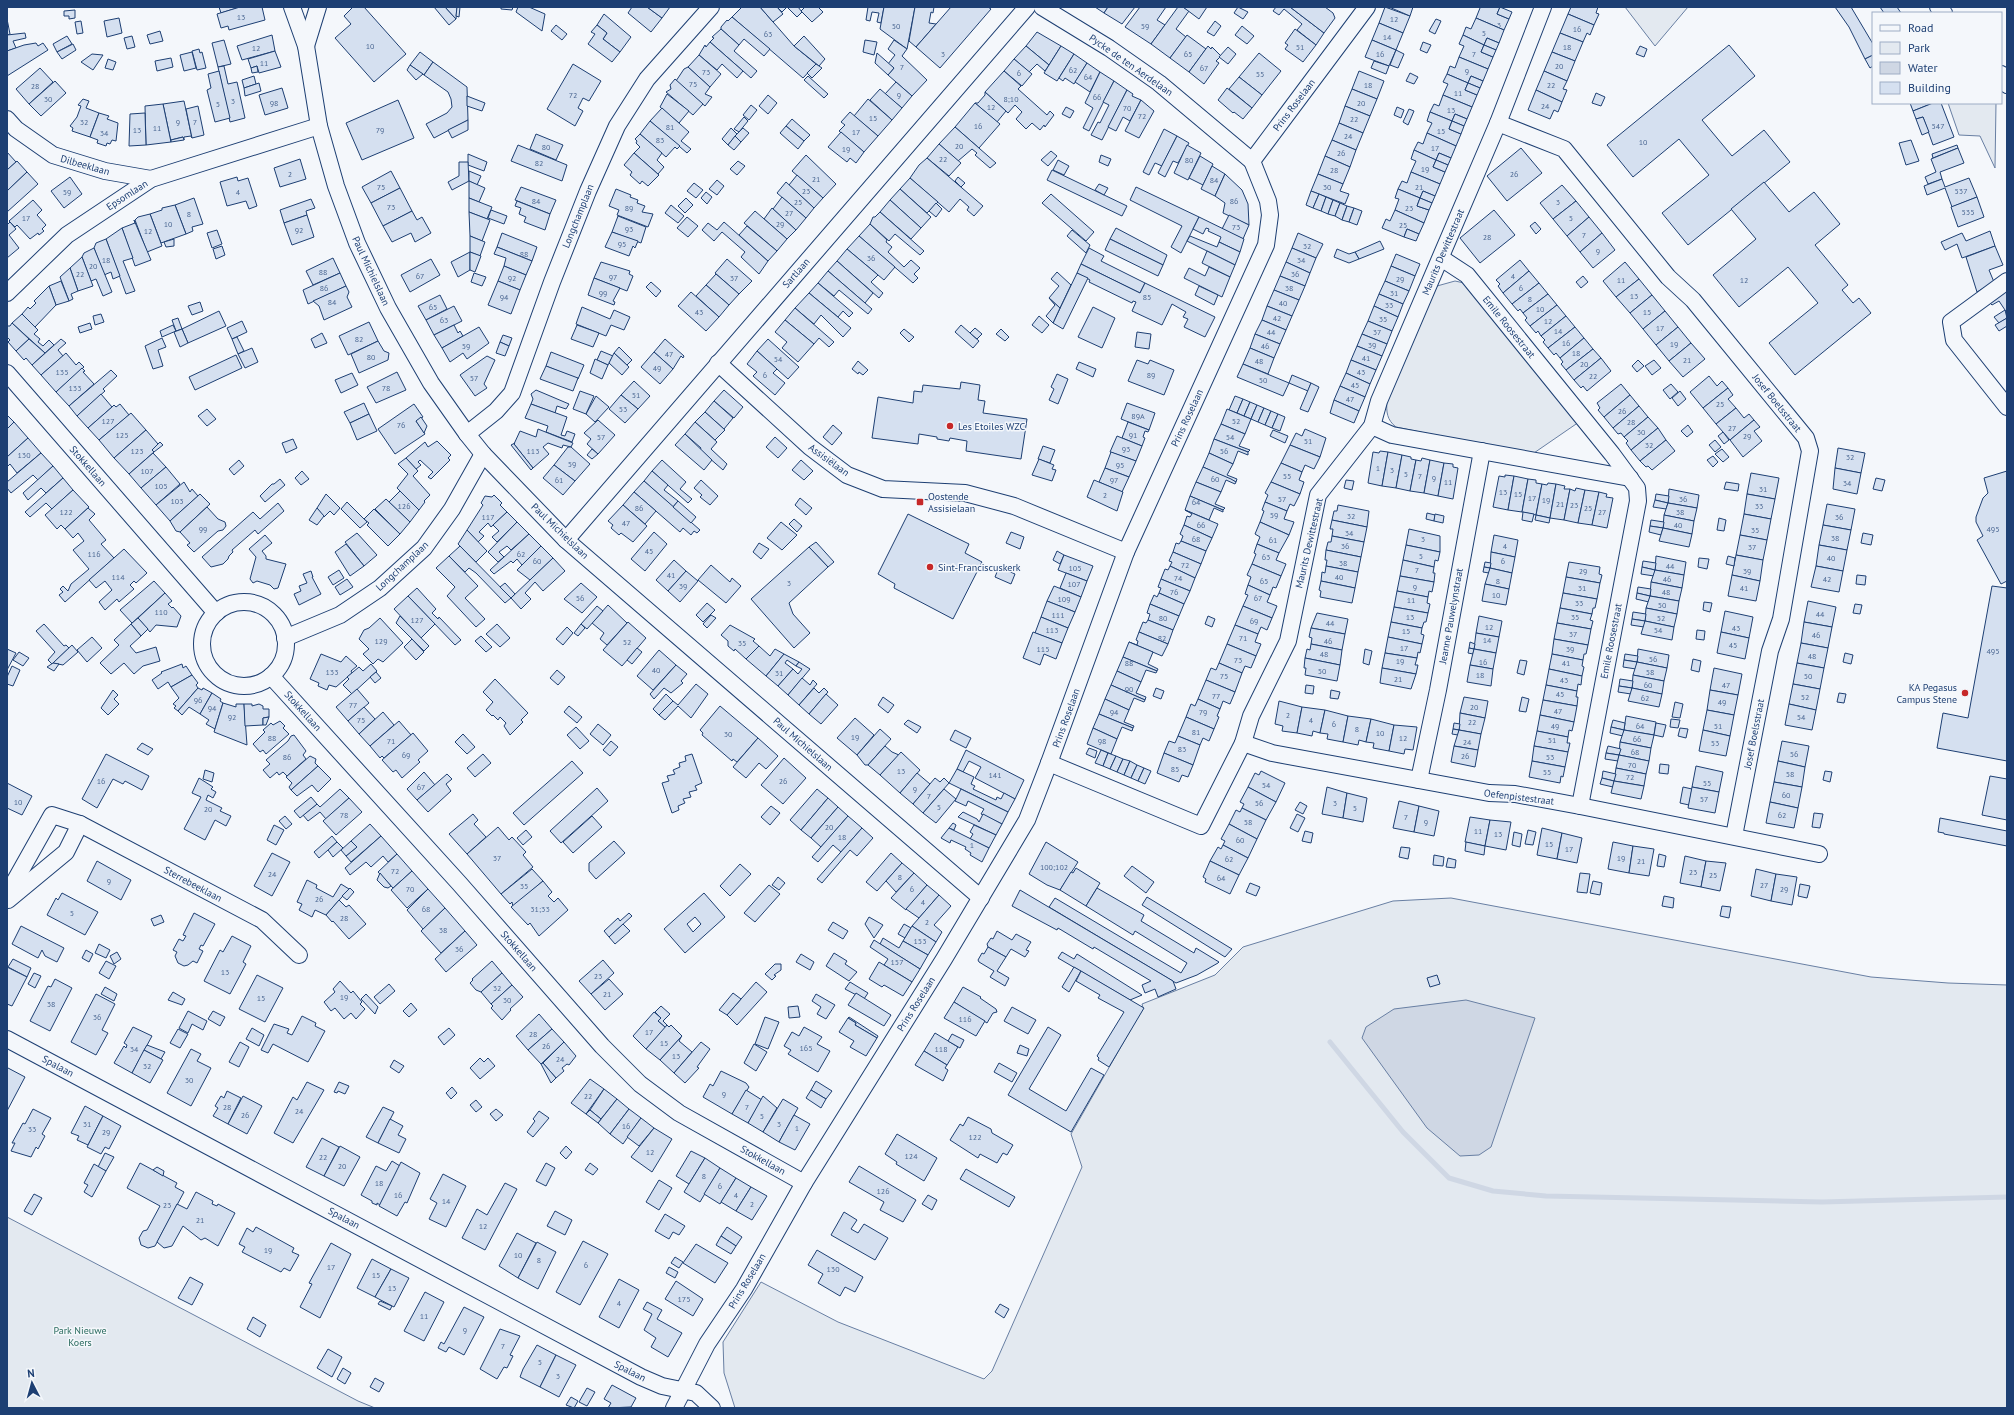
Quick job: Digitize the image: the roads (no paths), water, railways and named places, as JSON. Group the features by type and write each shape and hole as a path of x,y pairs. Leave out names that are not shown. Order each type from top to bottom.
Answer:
{"street":[{"name":"Paul Michielslaan","path":"292,7 306,46 319,126 336,186 360,249 388,308 431,383 467,434 483,454 566,540 981,898"},
{"path":"306,46 318,7"},
{"name":"Longchamplaan","path":"467,434 496,411 512,393 552,282 588,191 617,126 647,79 711,7"},
{"name":"Sartlaan","path":"566,540 1027,7"},
{"name":"Pycke de ten Aerdelaan","path":"1042,7 1109,48 1159,83 1252,162"},
{"name":"Prins Roselaan","path":"674,1408 707,1344 744,1288 804,1183 981,898 1027,820 1050,763 1126,552 1266,245 1270,215 1268,201 1252,162 1367,7"},
{"name":"Maurits Dewittestraat","path":"1050,763 1201,826 1243,743 1251,716 1288,641 1318,496 1372,426 1379,402 1498,123 1543,7"},
{"path":"2002,76 2007,85"},
{"name":"Dilbeeklaan","path":"7,119 16,129 53,155 105,172 151,179"},
{"name":"Josef Boelsstraat","path":"1498,123 1564,149 1668,277 1693,300 1806,438 1810,451 1782,619 1770,650 1734,836"},
{"name":"Epsomlaan","path":"7,294 67,235 151,179 319,126"},
{"name":"Emile Roosestraat","path":"1441,258 1467,275 1637,488 1638,501 1580,806"},
{"path":"2007,282 1951,322 1954,340 2007,407"},
{"name":"Assisiëlaan","path":"718,363 810,447 847,475 883,489 965,493 1014,506 1126,552"},
{"name":"Stokkellaan","path":"7,373 216,612"},
{"path":"1372,426 1392,435 1630,478"},
{"name":"Jeanne Pauwelynstraat","path":"1419,780 1438,690 1482,451"},
{"name":"Longchamplaan","path":"285,638 340,615 380,588 424,548 452,509 483,454"},
{"path":"244,602 258,605 271,612 281,624 285,638 285,652 280,665 271,676 259,684 244,686 230,684 217,677 207,666 202,652 202,638 207,624 216,612 236,603 244,602"},
{"name":"Stokkellaan","path":"271,676 459,883 602,1046 640,1084 679,1113 804,1183"},
{"name":"Oefenpistestraat","path":"1243,743 1272,753 1489,793 1515,794 1580,806 1819,854"},
{"name":"Sterrebeeklaan","path":"7,895 52,815 80,824 262,920 299,955"},
{"path":"7,901 66,852 80,824"},
{"name":"Spalaan","path":"7,1039 641,1377 662,1386 696,1393 712,1408"}],"water":[{"path":"1466,1000 1535,1018 1491,1147 1479,1155 1460,1156 1427,1128 1362,1038 1366,1027 1394,1009"}],"waterway":[{"path":"1330,1042 1403,1132 1449,1178 1493,1191 1546,1196 1822,1202 2007,1197"}],"place":[{"name":"Les Etoiles WZC","path":"950,426"},
{"name":"Oostende Assisielaan","path":"920,502"},
{"name":"Sint-Franciscuskerk","path":"930,567"},
{"name":"KA Pegasus Campus Stene","path":"1965,693"}],"park label":[{"name":"Park Nieuwe Koers","path":"80,1336"}]}
